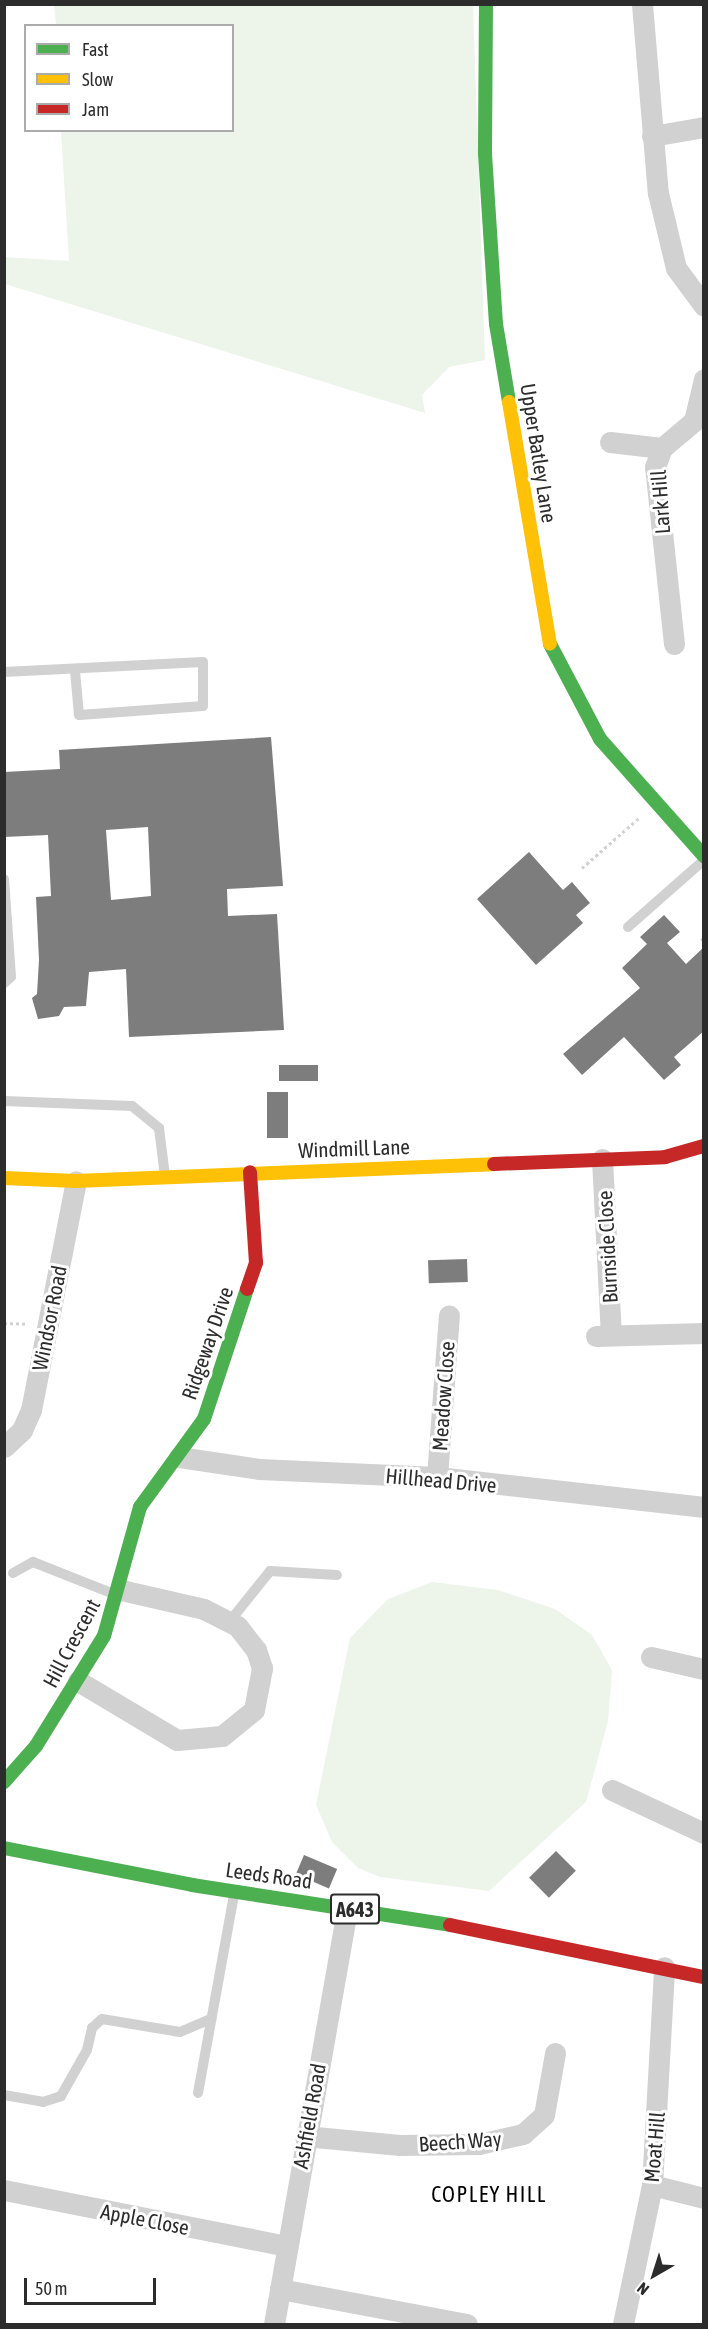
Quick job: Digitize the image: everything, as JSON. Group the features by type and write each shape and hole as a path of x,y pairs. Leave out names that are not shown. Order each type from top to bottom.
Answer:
{"street":[{"name":"Upper Batley Lane","path":"486,4 485,154 496,324 549,643 600,739 704,858"},
{"path":"642,4 658,194 676,268 704,306"},
{"path":"652,136 704,127"},
{"name":"Lark Hill","path":"674,644 655,467 662,448 694,421 704,379"},
{"path":"610,442 662,448"},
{"name":"Windmill Lane","path":"4,1178 76,1181 602,1160 665,1157 704,1146"},
{"name":"Burnside Close","path":"602,1160 603,1335 704,1333"},
{"name":"Ridgeway Drive","path":"140,1507 179,1457 204,1419 256,1263 250,1173"},
{"name":"Windsor Road","path":"4,1447 22,1430 31,1410 76,1181"},
{"name":"Meadow Close","path":"437,1477 449,1314"},
{"name":"Hillhead Drive","path":"179,1457 259,1469 437,1477 704,1507"},
{"name":"Hill Crescent","path":"4,1782 36,1746 78,1681 120,1593 140,1507"},
{"path":"78,1681 177,1740 222,1736 254,1710 262,1668 256,1650 230,1621 204,1609 120,1593"},
{"path":"651,1657 704,1669"},
{"path":"612,1790 704,1833"},
{"name":"Leeds Road","path":"4,1848 234,1891 347,1908 664,1967 704,1977"},
{"name":"Ashfield Road","path":"274,2325 305,2136 347,1908"},
{"name":"Moat Hill","path":"623,2325 652,2184 664,1967"},
{"name":"Beech Way","path":"305,2136 400,2145 479,2144 523,2134 543,2115 555,2053"},
{"path":"652,2184 704,2198"},
{"name":"Apple Close","path":"4,2190 286,2246"},
{"path":"280,2289 467,2325"}],"lane":[{"path":"4,672 75,671 203,662 202,706 79,715 75,671"},
{"path":"628,927 704,858"},
{"path":"4,879 11,977 4,983"},
{"path":"4,1101 132,1106 159,1128 165,1177"},
{"path":"13,1573 33,1562 120,1593"},
{"path":"230,1621 270,1571 337,1575"},
{"path":"198,2093 234,1891"},
{"path":"4,2095 43,2102 62,2096 87,2050 92,2028 102,2019 180,2032 211,2019"}],"path":[{"path":"582,868 655,804"},
{"path":"4,1323 48,1325"}],"shaded area":[{"path":"54,5 473,5 485,360 449,367 422,395 425,413 5,284 4,257 69,261 61,132 234,132 234,24 56,24"},
{"path":"432,1582 498,1590 555,1609 592,1635 612,1670 608,1721 586,1802 489,1891 380,1877 358,1868 332,1842 316,1805 350,1638 388,1599"}],"building":[{"path":"271,737 283,886 227,889 228,916 277,914 284,1030 129,1037 126,969 89,972 86,1006 64,1007 59,1016 38,1019 32,998 37,994 39,960 36,897 51,896 48,835 4,837 4,772 60,769 59,750","holes":["148,827 151,896 111,900 106,830"]},
{"path":"529,852 563,890 572,882 590,903 576,915 583,923 536,965 477,899"},
{"path":"664,915 680,932 667,943 686,964 704,947 704,1031 674,1057 681,1065 664,1080 624,1037 582,1075 563,1054 640,988 622,968 647,944 640,937"},
{"path":"279,1065 318,1065 318,1081 279,1081"},
{"path":"267,1092 288,1092 288,1138 267,1138"},
{"path":"467,1259 468,1282 429,1283 428,1260"},
{"path":"556,1851 576,1871 549,1898 529,1878"},
{"path":"304,1855 337,1869 329,1888 296,1874"}],"traffic: fast":[{"path":"486,4 485,154 496,324 509,402"},
{"path":"550,644 600,739 704,856"},
{"path":"4,1782 36,1746 104,1636 140,1507 204,1419 247,1289"},
{"path":"4,1848 192,1885 450,1925"}],"traffic: slow":[{"path":"509,402 550,644"},
{"path":"4,1178 76,1181 494,1164"}],"traffic: jam":[{"path":"494,1164 665,1157 704,1146"},
{"path":"247,1289 256,1263 250,1172"},
{"path":"450,1925 704,1977"}],"district":[{"name":"COPLEY HILL","path":"489,2195"}]}
